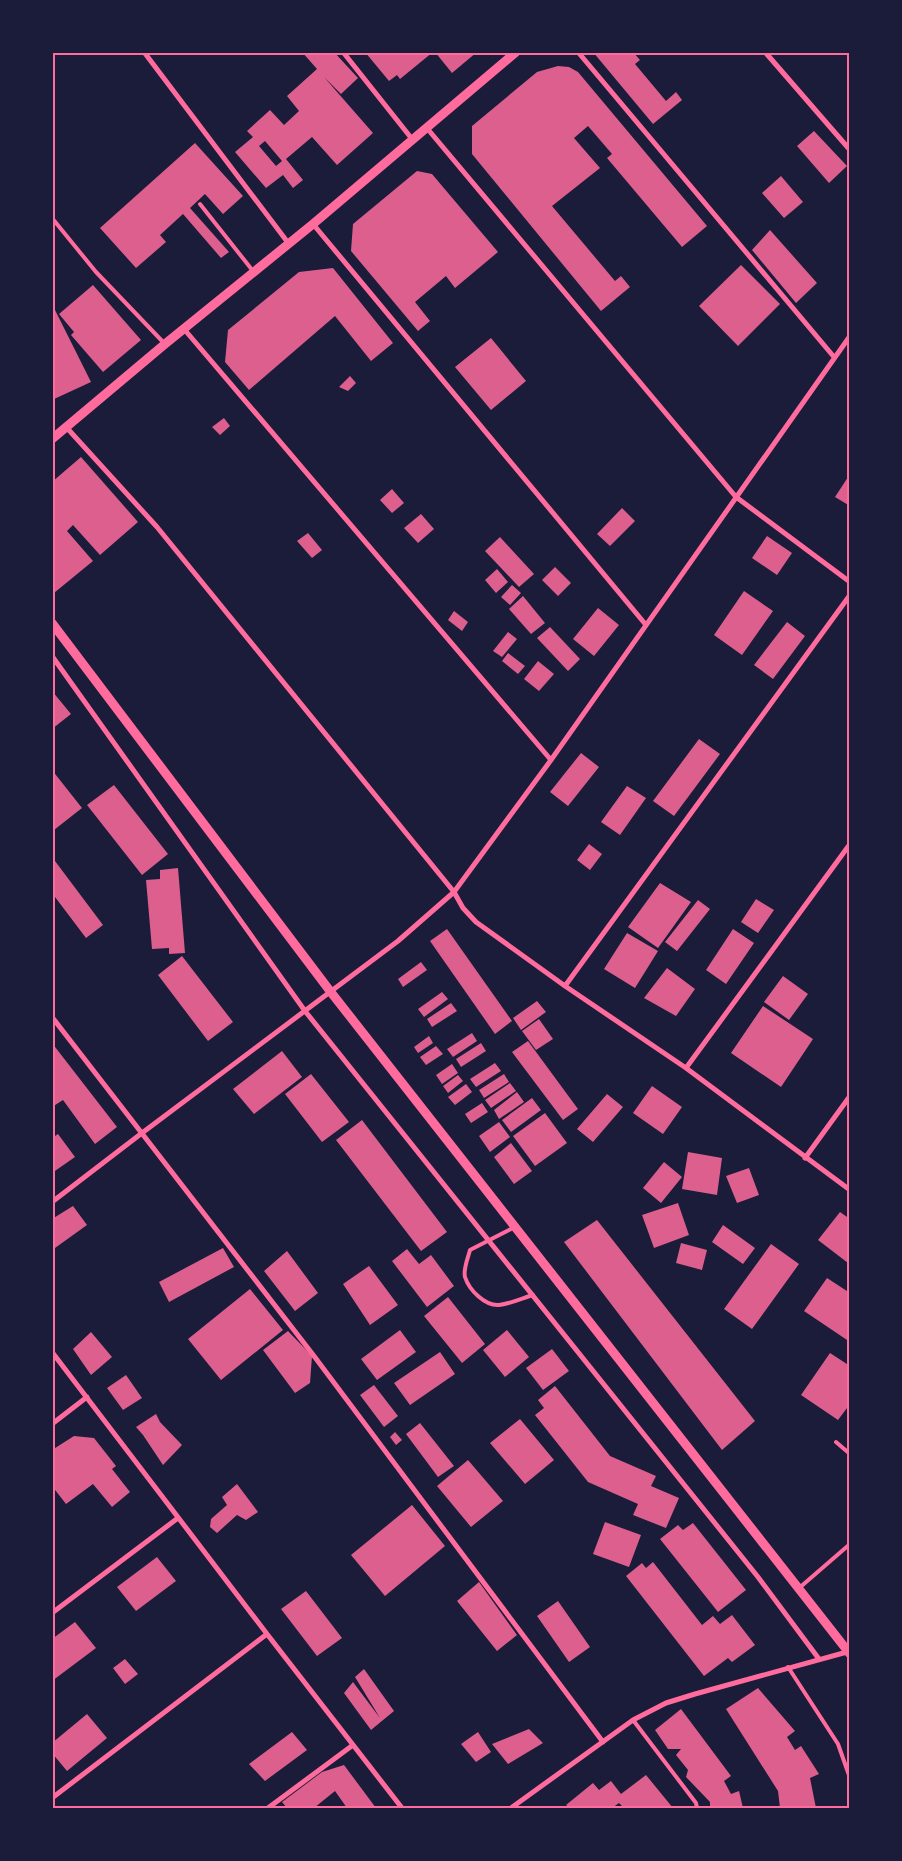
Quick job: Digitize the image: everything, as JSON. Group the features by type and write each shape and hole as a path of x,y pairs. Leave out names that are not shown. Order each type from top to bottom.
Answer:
{"street":[{"path":"144,52 289,244"},
{"path":"343,52 412,139"},
{"path":"53,436 67,428 165,344 289,244 516,52"},
{"path":"578,52 834,357"},
{"path":"766,52 850,150"},
{"path":"426,128 736,497 850,582"},
{"path":"313,224 646,625"},
{"path":"184,329 551,760"},
{"path":"52,1202 398,941 454,892 551,760 850,336"},
{"path":"67,428 157,527 454,892 463,908 476,922 564,986 686,1068 850,1190"},
{"path":"564,986 850,595"},
{"path":"52,623 330,991 849,1654 819,1659 673,1701 633,1720 511,1808"},
{"path":"52,656 305,1010 758,1577 819,1659"},
{"path":"686,1068 850,844"},
{"path":"52,1017 314,1356 603,1742"},
{"path":"805,1158 850,1096"},
{"path":"52,1352 402,1808"},
{"path":"52,1424 87,1398"},
{"path":"52,1613 178,1518"},
{"path":"52,1798 267,1634"},
{"path":"268,1808 353,1745"}],"lane":[{"path":"200,204 254,272"},
{"path":"52,218 96,272 165,344"},
{"path":"515,1227 470,1250 465,1277 475,1294 487,1302 498,1305 533,1295"},
{"path":"836,1442 850,1454"},
{"path":"798,1589 850,1544"},
{"path":"788,1668 838,1744 850,1778"},
{"path":"633,1720 696,1803 697,1808"}],"building":[{"path":"302,52 334,52 358,78 341,94 324,77 373,133 337,165 312,137 286,159 303,180 293,188 283,175 266,188 235,152 253,137 247,131 270,110 284,125 299,111 287,96 317,69","holes":["265,141 282,161 276,166 259,146"]},
{"path":"365,52 433,52 400,79 397,75 389,81"},
{"path":"435,52 477,52 452,73"},
{"path":"593,52 633,52 640,60 635,64 666,101 676,92 682,100 653,124"},
{"path":"558,66 569,67 578,72 707,226 682,247 607,158 612,154 588,126 574,138 600,168 552,206 615,281 621,276 630,287 601,311 472,154 472,126 537,72"},
{"path":"814,131 847,166 829,183 797,146"},
{"path":"195,143 243,196 223,214 205,194 190,208 229,252 221,258 183,214 160,235 166,242 136,268 100,228"},
{"path":"417,171 432,174 498,252 455,288 446,276 415,302 430,321 418,331 351,251 353,224"},
{"path":"781,176 803,202 784,218 762,193"},
{"path":"770,230 817,283 796,303 752,250"},
{"path":"741,265 780,304 738,346 699,306"},
{"path":"333,268 393,343 371,361 335,316 249,390 225,362 228,330 299,272"},
{"path":"93,285 141,340 103,372 71,335 74,332 59,314"},
{"path":"52,304 91,382 52,400"},
{"path":"491,338 526,381 491,410 455,367"},
{"path":"350,376 356,383 348,391 339,387"},
{"path":"224,418 230,426 220,435 212,427"},
{"path":"81,457 138,522 100,555 73,525 67,531 93,561 54,593 52,590 52,482"},
{"path":"850,474 850,506 835,497"},
{"path":"392,489 404,503 392,513 380,500"},
{"path":"622,508 635,521 610,546 597,534"},
{"path":"421,514 434,529 418,543 404,528"},
{"path":"308,533 322,550 312,558 297,541"},
{"path":"767,536 792,553 777,575 752,558"},
{"path":"500,537 534,574 519,587 485,551"},
{"path":"555,567 571,583 558,596 542,580"},
{"path":"497,569 508,582 496,593 485,580"},
{"path":"512,585 521,593 510,605 501,597"},
{"path":"744,591 773,611 742,655 714,635"},
{"path":"523,596 545,623 531,634 509,609"},
{"path":"598,608 619,625 594,656 573,639"},
{"path":"454,611 468,622 462,631 448,620"},
{"path":"787,622 805,636 773,679 754,665"},
{"path":"550,627 580,659 568,671 537,638"},
{"path":"508,632 517,639 502,657 493,651"},
{"path":"508,653 525,666 518,674 502,661"},
{"path":"538,661 554,674 539,691 524,679"},
{"path":"52,691 71,714 52,729"},
{"path":"699,739 720,754 674,816 653,801"},
{"path":"581,753 599,767 568,806 550,792"},
{"path":"52,770 82,808 54,830 52,827"},
{"path":"114,785 168,854 142,875 87,805"},
{"path":"627,786 646,798 620,835 601,822"},
{"path":"589,844 602,854 590,870 577,860"},
{"path":"52,857 103,925 86,938 52,893"},
{"path":"178,868 185,953 169,954 169,948 152,949 146,880 160,879 160,870"},
{"path":"660,883 691,902 658,948 628,927"},
{"path":"756,899 774,910 758,933 741,922"},
{"path":"698,900 710,909 677,951 665,942"},
{"path":"447,929 512,1021 495,1034 430,941"},
{"path":"733,929 754,943 726,984 706,970"},
{"path":"627,933 658,951 635,988 604,969"},
{"path":"182,956 233,1022 208,1041 158,975"},
{"path":"421,962 427,970 403,987 398,979"},
{"path":"667,968 695,989 676,1016 644,998"},
{"path":"783,976 808,994 789,1020 764,1002"},
{"path":"442,992 448,999 424,1017 418,1009"},
{"path":"537,1001 546,1012 521,1030 513,1018"},
{"path":"451,1003 457,1011 432,1027 427,1019"},
{"path":"763,1006 813,1039 781,1087 731,1053"},
{"path":"539,1019 553,1039 536,1050 522,1031"},
{"path":"472,1033 477,1041 453,1057 447,1049"},
{"path":"429,1036 433,1043 418,1053 414,1047"},
{"path":"528,1041 578,1109 563,1120 512,1052"},
{"path":"52,1043 117,1127 95,1144 63,1100 52,1107 52,1092 55,1090 52,1087"},
{"path":"481,1043 486,1051 461,1067 456,1059"},
{"path":"436,1046 443,1054 426,1065 420,1057"},
{"path":"282,1051 302,1077 254,1114 233,1089"},
{"path":"495,1063 501,1071 476,1087 470,1079"},
{"path":"452,1064 458,1073 442,1084 436,1075"},
{"path":"311,1074 349,1122 322,1142 285,1094"},
{"path":"504,1074 509,1082 484,1098 479,1090"},
{"path":"458,1075 463,1081 448,1093 443,1086"},
{"path":"510,1083 516,1091 491,1108 485,1100"},
{"path":"466,1084 472,1092 455,1105 448,1097"},
{"path":"652,1086 682,1107 663,1134 633,1113"},
{"path":"517,1092 524,1102 499,1119 494,1110"},
{"path":"607,1094 623,1107 593,1142 577,1129"},
{"path":"532,1098 541,1110 511,1132 502,1120"},
{"path":"482,1103 488,1112 471,1123 465,1114"},
{"path":"545,1113 567,1143 535,1166 513,1136"},
{"path":"362,1120 447,1232 421,1251 336,1140"},
{"path":"499,1122 510,1137 490,1152 479,1136"},
{"path":"58,1134 75,1157 52,1173 52,1138"},
{"path":"511,1143 532,1171 514,1184 494,1157"},
{"path":"688,1152 722,1158 717,1195 682,1189"},
{"path":"664,1162 682,1177 661,1203 643,1188"},
{"path":"749,1168 759,1195 737,1203 726,1176"},
{"path":"678,1203 689,1235 654,1248 642,1215"},
{"path":"73,1206 87,1225 55,1248 52,1245 52,1219"},
{"path":"840,1212 850,1219 850,1261 848,1263 818,1240"},
{"path":"597,1220 755,1421 722,1450 564,1242"},
{"path":"723,1225 755,1248 743,1264 712,1242"},
{"path":"681,1243 707,1250 702,1270 676,1263"},
{"path":"771,1244 799,1264 752,1329 724,1309"},
{"path":"223,1248 234,1267 169,1302 159,1282"},
{"path":"407,1249 419,1264 431,1255 454,1286 427,1307 392,1261"},
{"path":"287,1251 318,1293 295,1311 264,1271"},
{"path":"369,1266 398,1305 370,1325 343,1284"},
{"path":"827,1278 850,1293 850,1342 804,1311"},
{"path":"250,1289 283,1330 221,1380 188,1339"},
{"path":"448,1297 485,1344 462,1363 424,1316"},
{"path":"400,1330 416,1352 377,1380 361,1359"},
{"path":"507,1330 529,1357 505,1377 483,1350"},
{"path":"288,1331 312,1356 310,1383 295,1393 263,1350"},
{"path":"91,1332 112,1357 91,1375 73,1349"},
{"path":"552,1349 569,1371 543,1390 526,1368"},
{"path":"440,1352 455,1374 410,1405 394,1383"},
{"path":"830,1353 850,1366 850,1404 838,1420 801,1395"},
{"path":"126,1375 142,1398 123,1410 107,1388"},
{"path":"374,1385 398,1416 384,1427 360,1395"},
{"path":"555,1386 610,1456 656,1476 651,1486 679,1498 666,1528 633,1515 638,1504 588,1482 535,1415 544,1408 538,1400"},
{"path":"156,1414 160,1422 182,1445 163,1465 136,1427"},
{"path":"520,1419 554,1460 525,1484 490,1443"},
{"path":"420,1423 454,1466 438,1477 406,1434"},
{"path":"395,1432 402,1440 396,1445 390,1437"},
{"path":"74,1436 94,1438 116,1466 112,1469 130,1492 112,1507 93,1484 66,1504 52,1486 52,1450"},
{"path":"468,1460 503,1501 471,1527 437,1486"},
{"path":"237,1484 258,1512 246,1520 237,1515 217,1533 210,1527 211,1519 227,1505 222,1497"},
{"path":"412,1505 445,1546 385,1596 351,1555"},
{"path":"605,1522 641,1535 629,1567 593,1554"},
{"path":"693,1523 746,1590 718,1612 660,1539 678,1525 683,1530"},
{"path":"157,1557 176,1581 136,1611 117,1587"},
{"path":"653,1562 702,1625 713,1616 720,1624 732,1615 755,1645 732,1662 728,1658 704,1676 626,1576 642,1563 646,1568"},
{"path":"479,1582 517,1635 497,1651 457,1601"},
{"path":"306,1591 342,1638 317,1656 281,1609"},
{"path":"558,1601 590,1647 569,1662 537,1616"},
{"path":"75,1622 96,1648 52,1681 52,1639"},
{"path":"125,1659 138,1674 125,1684 113,1668"},
{"path":"364,1669 394,1711 371,1730 344,1693 353,1682 380,1718 355,1677"},
{"path":"758,1688 795,1731 787,1737 795,1750 801,1746 819,1774 810,1778 816,1808 780,1808 778,1791 726,1709"},
{"path":"681,1709 731,1776 724,1781 731,1794 739,1791 743,1808 710,1808 710,1802 686,1777 688,1770 676,1755 681,1749 668,1749 655,1730"},
{"path":"87,1714 107,1738 67,1771 52,1753 52,1743"},
{"path":"529,1729 543,1743 508,1764 492,1744"},
{"path":"292,1732 307,1750 265,1781 249,1764"},
{"path":"478,1732 491,1752 476,1762 461,1744"},
{"path":"344,1765 376,1808 347,1808 335,1791 314,1808 287,1808 282,1802 322,1772"},
{"path":"646,1775 673,1808 624,1808 619,1803 612,1808 570,1808 566,1805 593,1783 599,1790 611,1781 621,1794"}]}
